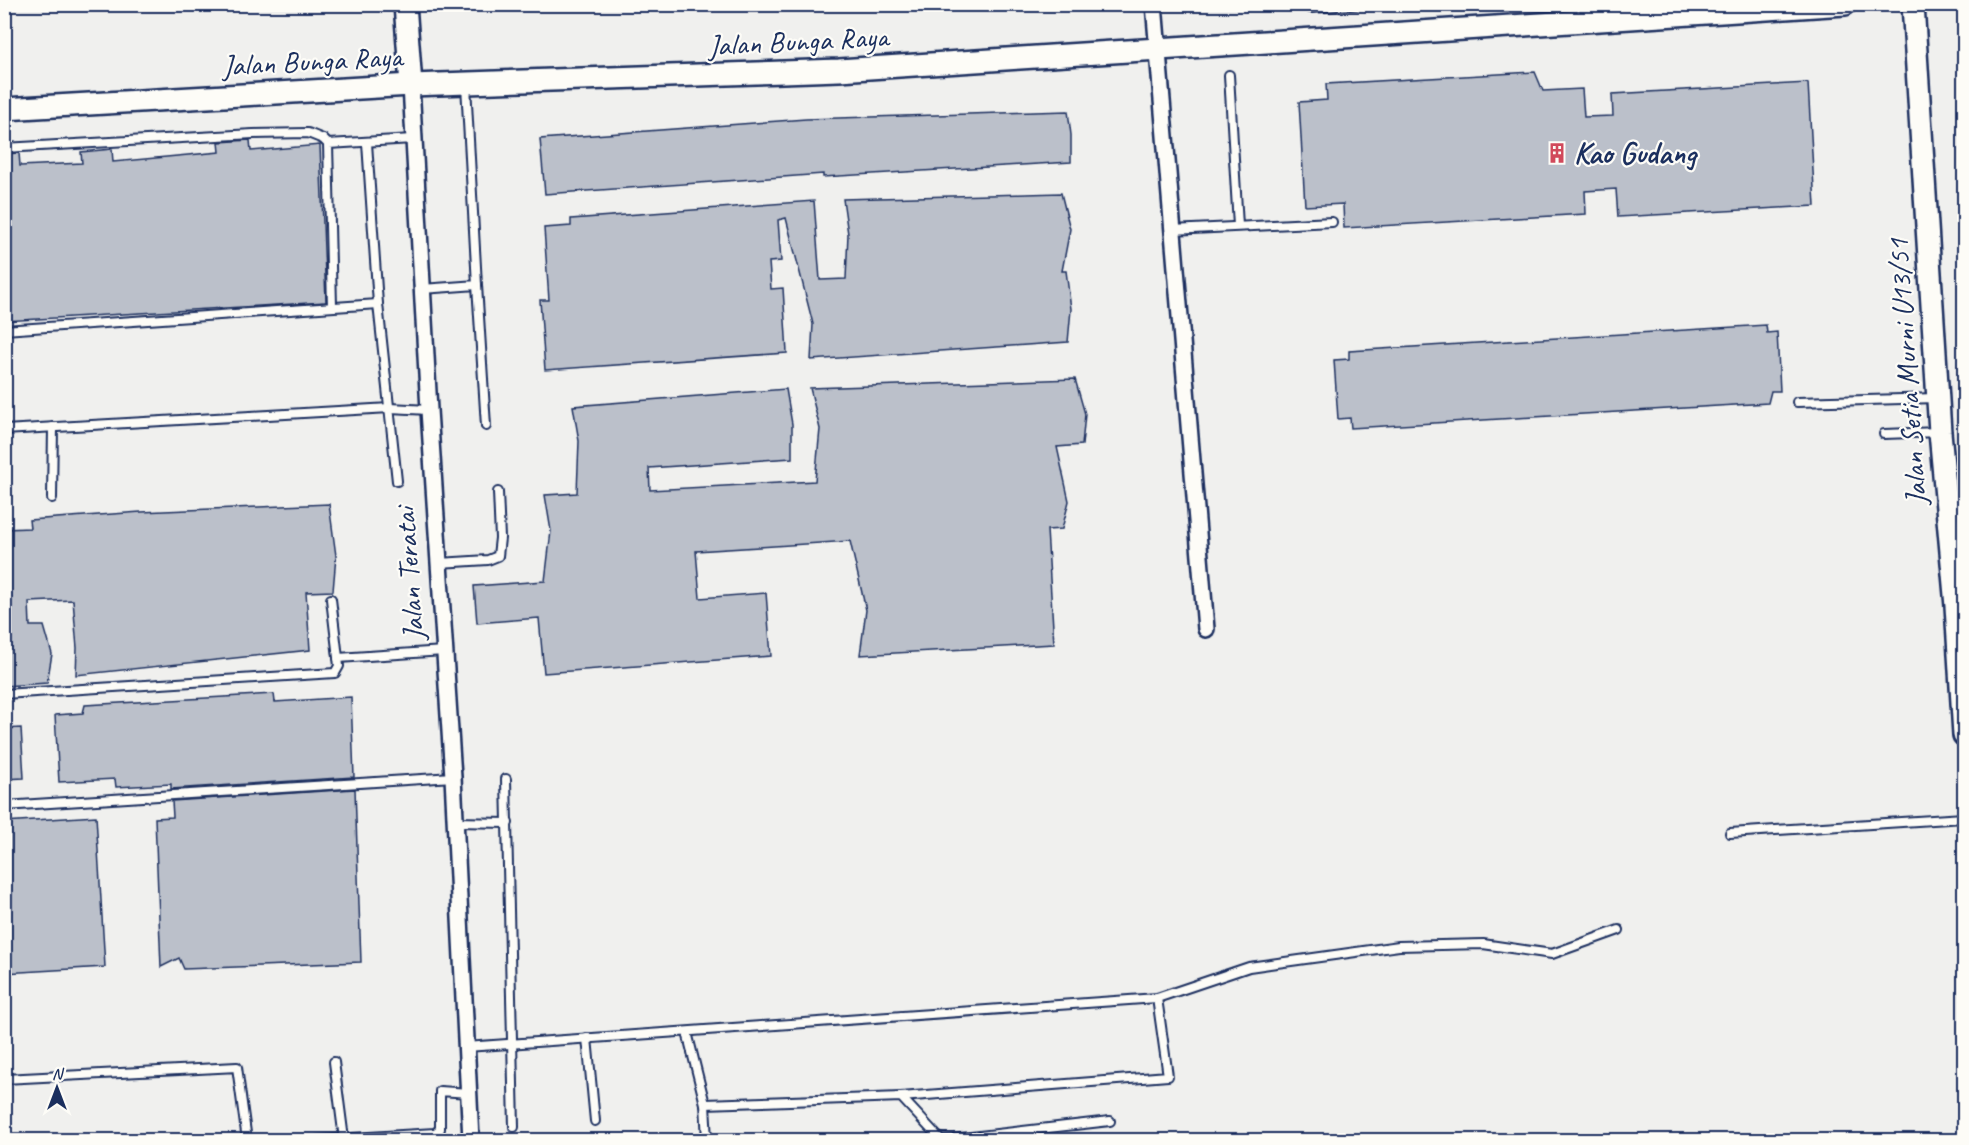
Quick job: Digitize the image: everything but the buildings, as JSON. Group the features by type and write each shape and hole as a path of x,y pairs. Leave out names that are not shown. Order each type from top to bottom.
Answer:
{"street":[{"name":"Jalan Teratai","path":"405,4 453,777 471,1140"},
{"path":"1154,4 1206,629"},
{"name":"Jalan Bunga Raya","path":"4,109 411,85 839,70 1845,4"},
{"name":"Jalan Setia Murni U13/51","path":"1912,4 1940,432 1960,606 1965,735"}],"lane":[{"path":"1298,4 1311,8 1363,4"},
{"path":"1229,75 1238,226"},
{"path":"466,84 486,426"},
{"path":"4,148 253,134 308,133 323,139 328,144 332,306"},
{"path":"328,144 413,139"},
{"path":"367,143 378,303 397,481"},
{"path":"1172,230 1332,222"},
{"path":"422,289 477,285"},
{"path":"4,330 378,303"},
{"path":"1797,402 1938,398"},
{"path":"4,430 390,408 429,410"},
{"path":"52,498 53,427"},
{"path":"1884,434 1940,432"},
{"path":"439,563 488,560 498,556 500,538 498,492"},
{"path":"4,694 332,674 338,669 338,658 332,598"},
{"path":"338,658 444,651"},
{"path":"4,806 453,777"},
{"path":"506,779 514,1127"},
{"path":"1730,833 1965,818"},
{"path":"455,822 508,823"},
{"path":"466,1047 1157,998 1249,967 1399,946 1483,944 1552,954 1619,930"},
{"path":"705,1104 901,1097 1168,1076 1157,998"},
{"path":"687,1032 705,1104 707,1140"},
{"path":"587,1038 595,1121"},
{"path":"334,1062 344,1139"},
{"path":"4,1079 237,1066 247,1140"},
{"path":"318,1140 435,1133 440,1129 441,1091 469,1093"},
{"path":"901,1097 943,1140 1110,1121"}],"place":[{"name":"Kao Gudang","path":"1557,153"}]}
